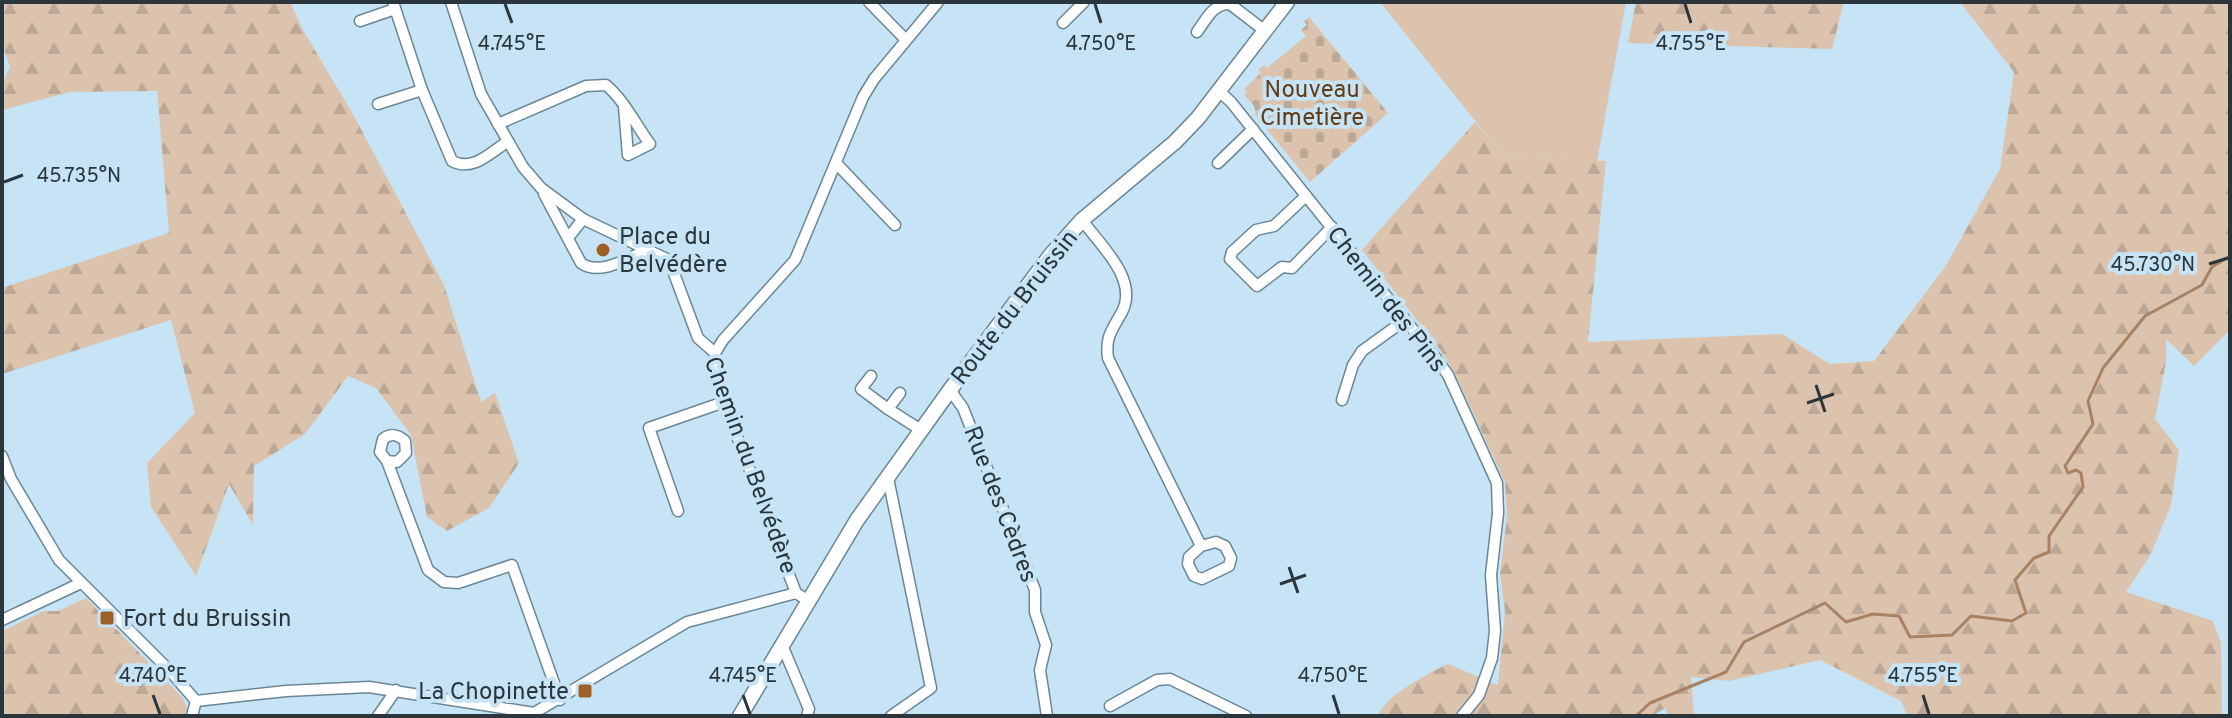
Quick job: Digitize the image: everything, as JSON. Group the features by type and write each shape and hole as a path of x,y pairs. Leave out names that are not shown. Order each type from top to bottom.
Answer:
{"street":[{"name":"Chemin du Belvédère","path":"451,2 481,94 507,142 541,188 581,263 595,269 649,249"},
{"path":"869,2 905,39"},
{"path":"715,353 723,340 795,260 863,97 905,39 938,2"},
{"path":"1063,23 1084,2"},
{"name":"Route du Bruissin","path":"740,716 782,645 803,597 921,430 1050,256 1082,220 1175,142 1220,92 1287,2"},
{"path":"1197,32 1216,6 1223,4 1230,4 1265,31"},
{"path":"360,21 394,6 422,90 452,161 461,166 472,165 507,142"},
{"path":"498,124 586,86 599,84 611,89 624,107"},
{"path":"378,104 422,90"},
{"name":"Chemin des Pins","path":"1220,92 1332,227 1448,375 1497,483 1498,513 1491,575 1495,631 1492,658 1479,695 1462,716"},
{"path":"1218,163 1253,129"},
{"path":"836,163 895,225"},
{"name":"Chemin du Belvédère","path":"541,188 583,219 669,260 698,338 715,353 715,378 803,597"},
{"path":"1306,196 1274,226 1256,230 1232,252 1230,259 1257,286 1282,267 1292,268 1332,227"},
{"path":"568,238 583,219"},
{"path":"1082,220 1124,277 1127,291 1124,310 1109,331 1106,344 1108,358 1201,546"},
{"path":"1342,400 1353,365 1362,351 1405,320"},
{"path":"871,376 861,389 921,430"},
{"name":"Rue des Cèdres","path":"950,390 963,408 1035,590 1035,612 1046,645 1040,670 1047,716"},
{"path":"888,409 900,393"},
{"path":"678,511 649,428 724,402"},
{"path":"2,456 11,479 46,541 81,583 196,701"},
{"path":"387,461 428,570 444,582 458,583 512,565 560,700"},
{"path":"888,478 931,688 891,716"},
{"path":"2,620 81,583"},
{"path":"196,701 369,687 536,715 687,622 803,597"},
{"path":"782,645 809,709 807,716"},
{"path":"1110,706 1157,680 1170,679 1246,716"},
{"path":"378,716 396,690"},
{"path":"192,716 196,701"}],"green space":[{"path":"2,2 290,2 444,285 481,402 495,393 519,463 489,508 447,531 427,517 411,435 376,388 348,376 305,434 254,466 253,525 229,484 196,576 151,507 147,463 195,413 171,320 2,374 2,288 169,233 157,91 70,92 2,110 2,85 10,67 2,44"},
{"path":"1380,2 1626,2 1597,161 1504,157"},
{"path":"1636,2 1844,2 1832,49 1628,43"},
{"path":"1960,2 2230,2 2230,330 2194,366 2166,339 2166,362 2155,419 2179,450 2171,505 2151,554 2126,592 2213,621 2221,643 2222,716 1908,716 1901,701 1820,660 1729,681 1691,677 1694,716 1669,716 1665,708 1652,716 1378,716 1398,693 1448,664 1498,685 1505,612 1500,573 1507,517 1505,482 1456,376 1441,351 1362,250 1475,122 1504,157 1606,161 1588,342 1782,334 1830,364 1874,361 1945,267 2000,169 2014,72"},
{"name":"Nouveau Cimetière","path":"1309,17 1388,113 1310,182 1256,116 1254,106 1244,95 1247,92 1244,89 1261,73 1259,69 1264,65 1267,68 1306,36 1301,30 1307,25 1304,21"},
{"path":"86,598 182,697 188,716 2,716 2,631 44,611 58,611"}],"waterway":[{"path":"1636,716 1650,703 1726,672 1744,642 1825,603 1846,622 1873,614 1899,616 1910,637 1952,635 1971,616 2012,621 2026,613 2015,580 2034,558 2049,552 2049,536 2083,487 2081,473 2076,470 2068,473 2065,466 2093,424 2088,401 2103,368 2145,316 2202,285 2212,267 2230,256"}],"place":[{"name":"Place du Belvédère","path":"603,250"},
{"name":"Fort du Bruissin","path":"107,618"},
{"name":"La Chopinette","path":"585,691"}]}
